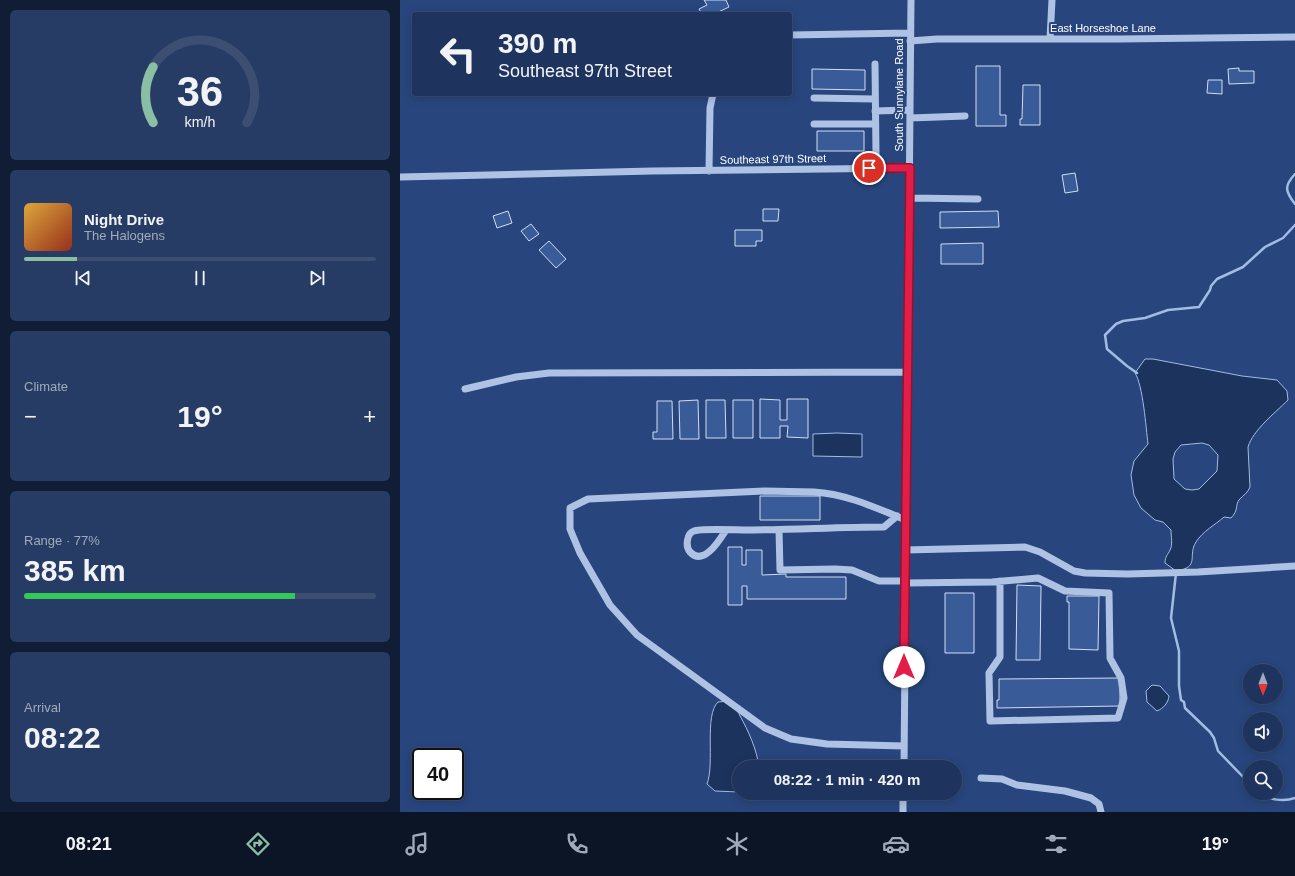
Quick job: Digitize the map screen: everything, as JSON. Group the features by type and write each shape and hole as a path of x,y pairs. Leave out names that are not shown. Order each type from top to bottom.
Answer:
{"street":[{"name":"South Sunnylane Road","path":"904,760 911,0"},
{"path":"1050,39 1052,0"},
{"path":"792,35 910,33"},
{"name":"East Horseshoe Lane","path":"910,41 937,39 1295,37"},
{"path":"875,64 876,155"},
{"path":"709,171 710,108 713,96"},
{"path":"814,98 875,99"},
{"path":"875,110 910,114 965,116"},
{"path":"814,124 875,124"},
{"name":"Southeast 97th Street","path":"400,177 637,171 910,168"},
{"path":"909,198 978,199"},
{"path":"465,389 516,377 549,373 907,372"},
{"path":"904,746 827,744 791,739 765,728 637,635 610,606 580,554 570,529 570,508 588,500 765,491 822,493 858,500 906,520"},
{"path":"726,530 710,552 703,556 695,555 689,551 687,545 689,534 695,530 726,530 779,530 884,527 897,516"},
{"path":"779,530 780,570 852,570 879,582 1000,582 1038,578 1065,590 1109,593 1110,658 1121,678 1124,698 1118,718 990,721 989,673 1000,657 1000,582"},
{"path":"905,550 1025,547 1040,552 1074,571 1085,573 1128,574 1198,572 1295,566"},
{"path":"981,778 1002,778 1017,785 1065,791 1091,798 1100,804 1101,812"},
{"path":"903,800 903,812"}],"water":[{"path":"1145,359 1153,359 1242,376 1277,380 1287,391 1288,400 1259,428 1248,447 1250,487 1248,491 1238,502 1236,510 1231,518 1224,517 1209,528 1196,542 1191,564 1184,569 1176,571 1165,563 1166,557 1171,548 1171,530 1163,522 1155,520 1141,508 1134,495 1131,475 1134,461 1148,444 1142,397 1135,373","holes":["1202,443 1209,445 1218,455 1217,471 1199,489 1185,489 1174,479 1173,459 1175,452 1181,445"]},
{"path":"813,434 862,434 862,457 813,456"},
{"path":"1152,685 1160,686 1169,696 1165,705 1157,711 1147,702 1146,691"},
{"path":"728,701 738,712 746,727 758,760 732,760 732,792 715,791 707,784 710,764 710,728 714,708 718,702"}],"building":[{"path":"704,0 726,0 729,7 718,12 701,12 699,9 707,5"},
{"path":"976,66 1000,66 1000,115 1006,115 1006,126 976,126"},
{"path":"1239,68 1239,71 1254,71 1254,83 1229,84 1228,69"},
{"path":"812,69 865,70 865,90 812,89"},
{"path":"1208,80 1222,80 1222,94 1207,93"},
{"path":"1023,85 1040,85 1040,125 1020,125 1020,119 1022,119"},
{"path":"817,131 864,131 864,151 817,151"},
{"path":"1075,173 1078,191 1065,193 1062,175"},
{"path":"763,209 779,209 778,221 763,221"},
{"path":"508,211 512,223 497,228 493,216"},
{"path":"998,211 999,227 940,228 940,212"},
{"path":"531,224 539,234 529,241 521,231"},
{"path":"735,230 762,230 762,241 756,241 756,246 735,246"},
{"path":"549,241 566,259 556,268 539,250"},
{"path":"983,243 983,264 941,264 941,244"},
{"path":"760,399 780,400 780,420 787,420 787,399 808,399 808,438 787,437 788,426 780,426 780,438 760,438"},
{"path":"698,400 699,439 680,439 679,401"},
{"path":"706,400 725,400 726,438 706,438"},
{"path":"733,400 753,400 753,438 733,438"},
{"path":"657,401 672,401 673,439 653,439 653,432 657,432"},
{"path":"760,496 820,496 820,520 760,520"},
{"path":"728,547 742,547 742,565 746,565 746,550 762,550 762,575 786,574 786,577 846,577 846,599 747,599 747,586 742,586 742,605 728,605"},
{"path":"1017,585 1041,586 1040,660 1016,660"},
{"path":"945,593 974,593 974,653 945,653"},
{"path":"1067,596 1099,596 1098,650 1069,649 1069,602 1067,602"},
{"path":"1120,678 1120,706 997,708 997,700 999,700 999,679"}],"waterway":[{"path":"1295,174 1289,182 1287,189 1289,196 1295,204"},
{"path":"1137,373 1107,349 1105,335 1116,324 1123,321 1145,318 1168,310 1199,307 1211,286 1217,279 1243,267 1265,247 1283,238 1295,225"},
{"path":"1176,573 1171,618 1179,651 1179,686 1181,700 1184,702 1185,708 1210,732 1214,738 1218,751 1243,777"},
{"path":"1283,800 1295,798"}],"route":[{"path":"869,168 910,168 904,667"}]}
